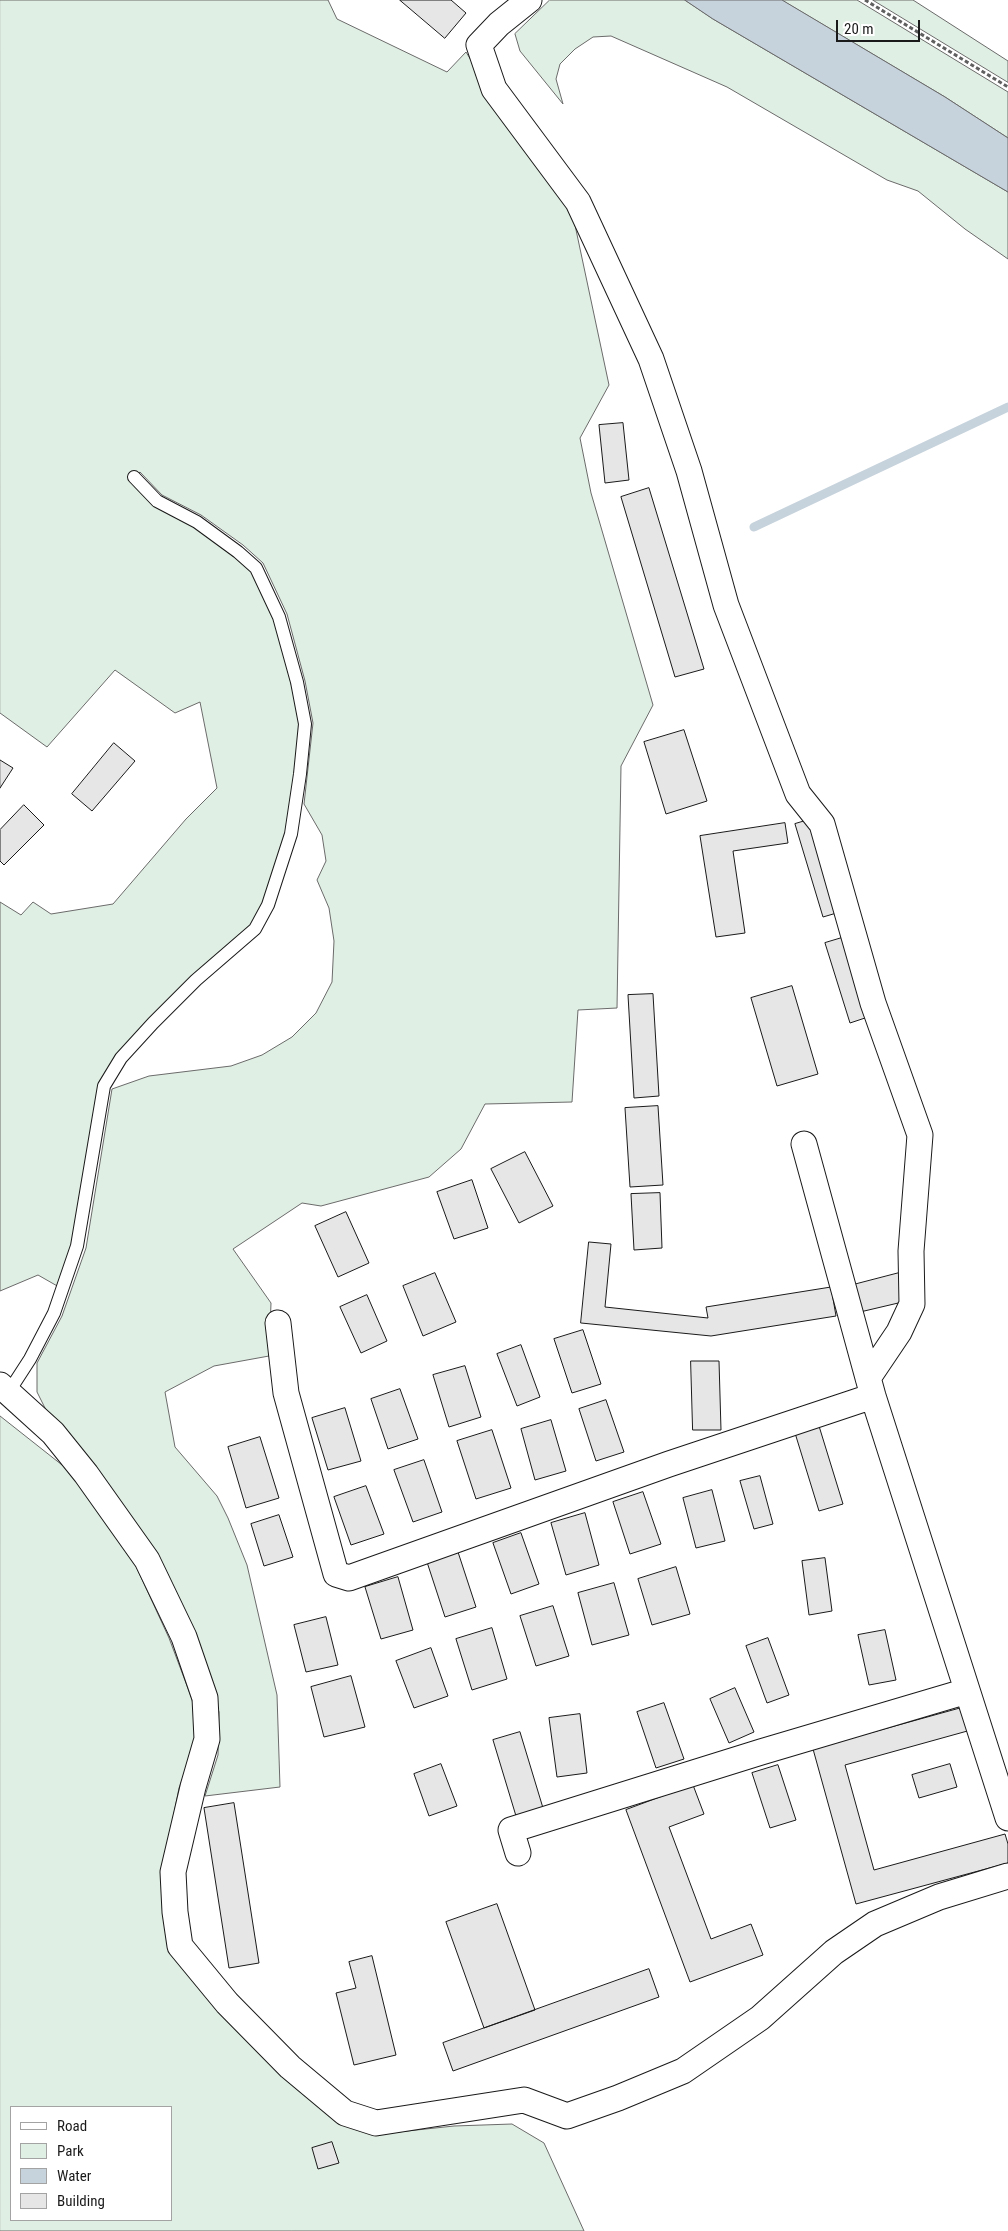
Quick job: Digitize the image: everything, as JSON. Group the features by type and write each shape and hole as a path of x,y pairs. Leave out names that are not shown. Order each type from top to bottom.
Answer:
{"street":[{"path":"278,1323 286,1393 336,1574 348,1578 669,1464 870,1387 912,1304 911,1251 920,1135 873,1003 822,824 798,794 726,605 689,471 651,359 578,202 494,89 484,66 479,45 499,24 529,0"},
{"path":"804,1144 870,1387 1008,1818"},
{"path":"4,1389 53,1433 86,1474 147,1560 184,1637 205,1698 207,1739 193,1787 173,1872 175,1912 180,1946 228,2003 290,2067 345,2113 376,2123 524,2100 567,2116 618,2098 684,2071 760,2018 834,1952 875,1924 939,1898 1008,1876"},
{"path":"518,1853 512,1830 761,1752 967,1691"}],"lane":[{"path":"4,1389 30,1359 54,1313 78,1246 104,1086 121,1058 153,1023 196,980 255,929 268,904 291,834 300,774 305,724 297,682 279,617 256,568 238,552 197,522 157,501 134,477"}],"path":[{"path":"865,0 1008,87"}],"green space":[{"path":"0,0 328,0 337,19 447,72 466,52 532,159 572,211 609,385 580,438 591,493 653,705 621,766 617,1008 578,1010 572,1102 485,1104 461,1149 429,1177 321,1206 302,1203 233,1249 271,1303 269,1356 214,1366 165,1392 175,1447 217,1496 247,1565 277,1695 280,1787 205,1796 218,1755 219,1712 199,1646 53,1424 37,1392 37,1363 62,1316 86,1248 112,1089 149,1076 231,1066 262,1055 292,1037 316,1013 332,982 334,941 329,908 317,880 326,861 322,835 304,804 313,723 305,681 287,614 263,563 243,545 201,515 162,495 140,472 131,480 253,571 275,618 301,724 286,833 264,903 252,926 100,1085 73,1245 59,1287 38,1275 0,1291 0,902 21,915 33,902 51,914 113,904 186,819 217,788 200,702 175,713 115,670 47,747 0,713"},
{"path":"550,0 685,0 713,19 1008,192 1008,259 965,229 918,191 887,180 727,87 611,36 593,37 575,49 560,64 556,79 563,104 520,51 515,34"},
{"path":"782,0 857,0 1008,92 1008,138 945,97"},
{"path":"873,0 913,0 1008,61 1008,82"},
{"path":"0,1416 76,1476 134,1562 169,1638 192,1699 198,1737 179,1788 168,1844 170,1946 379,2134 454,2126 512,2124 544,2143 584,2231 0,2231"}],"water":[{"path":"685,0 782,0 945,97 1008,138 1008,192 713,19"}],"building":[{"path":"400,0 451,0 466,13 445,38"},
{"path":"623,423 629,480 605,483 599,425"},
{"path":"649,488 704,669 675,677 621,497"},
{"path":"684,730 707,801 666,814 644,742"},
{"path":"114,743 135,761 92,811 72,794"},
{"path":"0,760 13,768 0,788"},
{"path":"24,805 44,825 4,865 0,861 0,830"},
{"path":"812,819 840,912 823,917 795,824"},
{"path":"785,823 788,843 733,851 745,933 716,937 700,836"},
{"path":"845,937 871,1016 850,1023 825,943"},
{"path":"792,986 818,1074 777,1086 751,998"},
{"path":"653,994 659,1096 634,1098 628,995"},
{"path":"658,1106 663,1185 630,1187 625,1108"},
{"path":"525,1152 553,1206 519,1223 491,1169"},
{"path":"472,1180 488,1228 454,1239 437,1192"},
{"path":"660,1193 662,1248 634,1250 631,1194"},
{"path":"346,1212 369,1263 338,1277 315,1226"},
{"path":"589,1242 611,1244 605,1307 708,1318 706,1307 831,1287 836,1316 711,1336 581,1323"},
{"path":"903,1272 911,1300 860,1312 853,1285"},
{"path":"435,1273 456,1322 423,1336 403,1286"},
{"path":"367,1295 387,1341 361,1353 340,1307"},
{"path":"583,1330 601,1384 572,1393 554,1339"},
{"path":"521,1345 540,1397 517,1406 497,1354"},
{"path":"691,1361 719,1361 721,1430 693,1430"},
{"path":"465,1366 481,1417 449,1427 433,1375"},
{"path":"400,1389 418,1439 388,1449 371,1399"},
{"path":"606,1400 624,1452 596,1461 579,1409"},
{"path":"345,1408 361,1461 328,1470 312,1418"},
{"path":"551,1420 566,1471 535,1480 521,1429"},
{"path":"819,1426 843,1504 819,1511 795,1433"},
{"path":"492,1430 511,1488 476,1499 457,1441"},
{"path":"260,1437 279,1498 246,1508 228,1447"},
{"path":"424,1460 442,1512 413,1522 394,1470"},
{"path":"760,1476 773,1524 754,1529 740,1481"},
{"path":"366,1486 384,1534 351,1545 334,1497"},
{"path":"712,1490 725,1541 696,1548 683,1498"},
{"path":"643,1492 661,1544 630,1554 613,1502"},
{"path":"585,1513 599,1565 566,1575 551,1523"},
{"path":"279,1515 293,1557 264,1566 251,1524"},
{"path":"521,1533 539,1584 511,1594 493,1543"},
{"path":"457,1549 476,1607 445,1617 426,1559"},
{"path":"825,1558 832,1611 809,1615 802,1561"},
{"path":"676,1567 690,1614 652,1625 638,1579"},
{"path":"398,1577 413,1630 381,1639 365,1587"},
{"path":"614,1583 629,1635 592,1645 578,1593"},
{"path":"553,1606 569,1656 536,1666 520,1616"},
{"path":"326,1617 338,1665 306,1672 294,1625"},
{"path":"492,1628 507,1679 472,1690 456,1639"},
{"path":"885,1630 896,1680 869,1685 858,1635"},
{"path":"768,1638 789,1695 767,1703 746,1646"},
{"path":"431,1648 448,1696 414,1708 396,1661"},
{"path":"351,1676 365,1727 324,1737 311,1687"},
{"path":"735,1688 754,1732 729,1743 710,1699"},
{"path":"664,1703 684,1759 656,1768 637,1712"},
{"path":"965,1707 971,1730 845,1765 874,1870 1005,1834 1008,1844 1008,1863 856,1904 813,1749"},
{"path":"580,1714 587,1773 557,1777 549,1718"},
{"path":"520,1732 543,1808 516,1816 493,1740"},
{"path":"441,1764 457,1806 429,1816 414,1774"},
{"path":"950,1764 957,1787 919,1798 912,1775"},
{"path":"778,1765 796,1820 770,1828 752,1773"},
{"path":"693,1785 704,1814 669,1827 711,1939 751,1924 763,1955 690,1982 626,1810"},
{"path":"234,1803 259,1963 229,1968 204,1808"},
{"path":"497,1904 535,2010 484,2028 446,1922"},
{"path":"372,1956 396,2055 354,2065 336,1993 356,1988 349,1962"},
{"path":"649,1969 659,1997 453,2071 443,2043"},
{"path":"332,2142 339,2163 318,2169 312,2148"}],"waterway":[{"path":"754,527 1008,407"}]}
